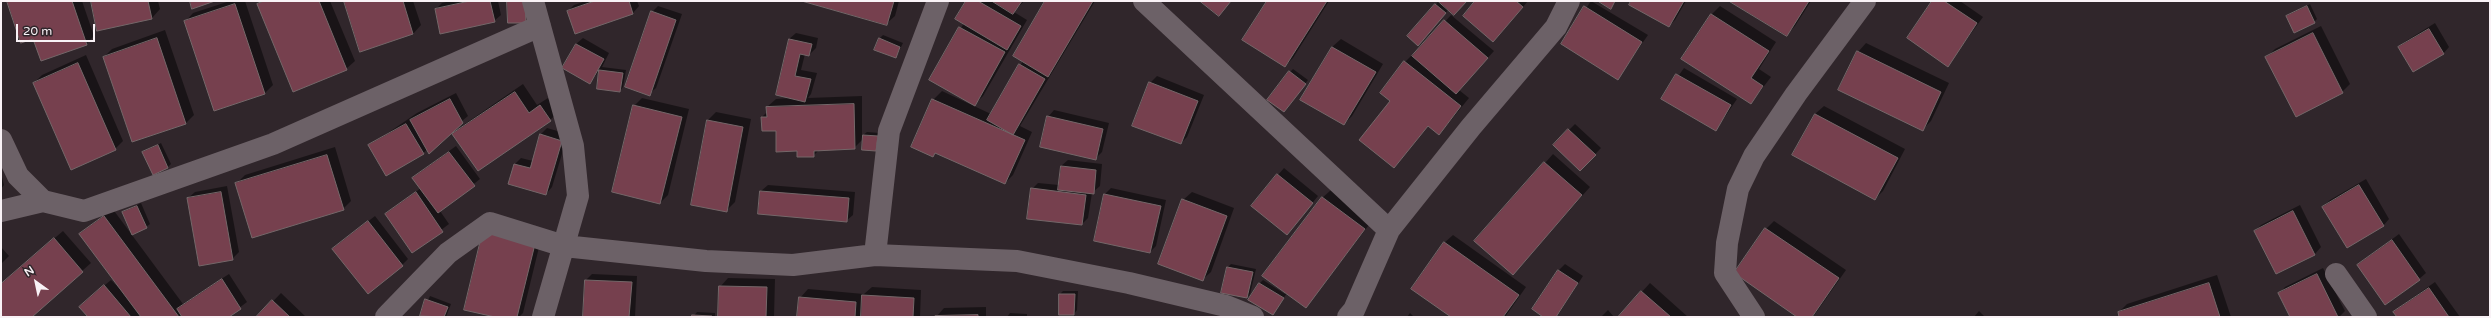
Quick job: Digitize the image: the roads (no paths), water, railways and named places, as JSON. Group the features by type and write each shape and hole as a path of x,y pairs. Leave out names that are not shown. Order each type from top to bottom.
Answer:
{"street":[{"path":"533,1 573,146 578,196 543,317"},
{"path":"875,255 889,132 938,1"},
{"path":"1144,1 1389,230"},
{"path":"1348,317 1354,310 1389,230 1471,127 1556,27 1569,1"},
{"path":"1754,317 1725,273 1727,243 1738,189 1754,156 1796,94 1865,1"},
{"path":"1,211 43,202 84,211 273,144 540,26"},
{"path":"1,140 18,176 43,202"},
{"path":"386,317 448,253 490,223 564,246 706,260 794,265 875,255 1018,261 1129,282 1226,306 1253,317"},
{"path":"2336,274 2366,317"}]}
